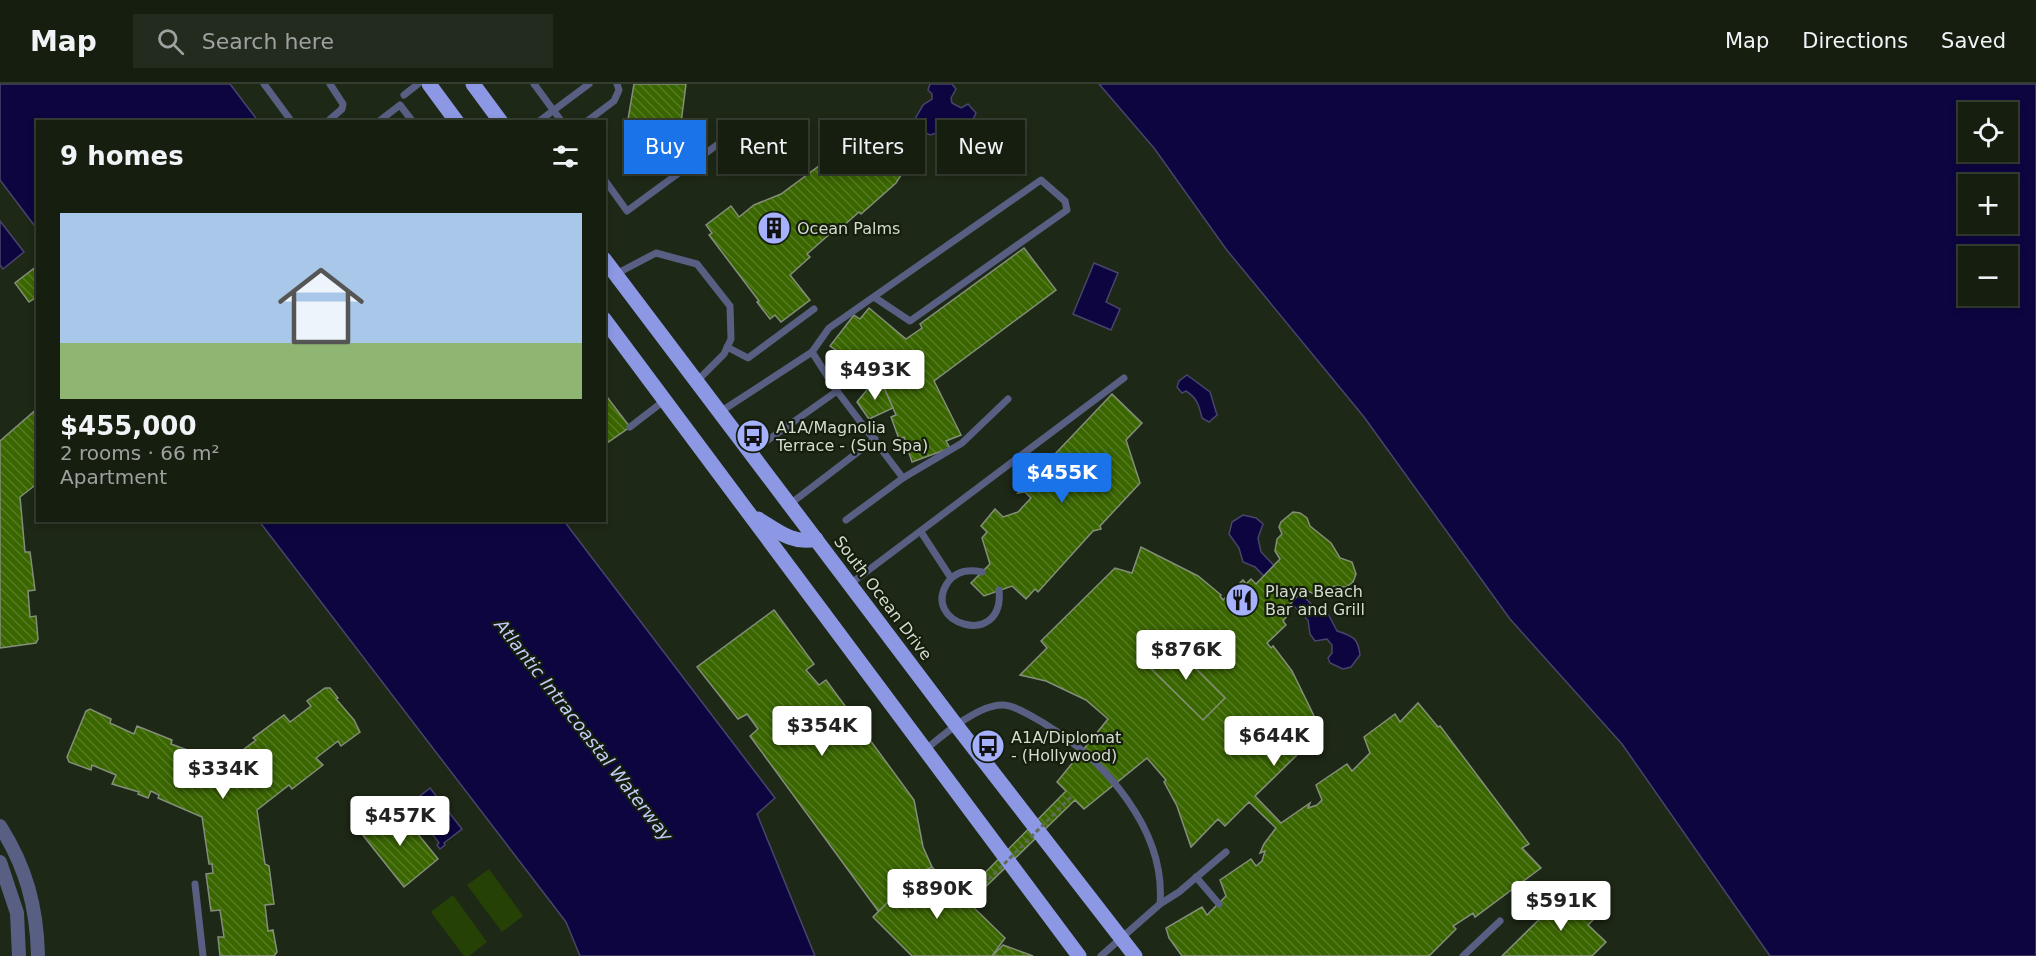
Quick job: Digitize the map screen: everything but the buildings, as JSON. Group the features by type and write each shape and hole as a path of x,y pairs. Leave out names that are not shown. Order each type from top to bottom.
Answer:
{"main road":[{"path":"429,84 450,119"},
{"path":"473,84 500,120"},
{"name":"South Ocean Drive","path":"606,262 956,725 1135,956"},
{"path":"606,322 1079,956"},
{"path":"750,514 791,539 806,542 816,539"}],"street":[{"path":"0,826 16,852 30,887 37,928 38,956"},
{"path":"0,862 12,892 19,929 19,956"}],"lane":[{"path":"264,84 290,120"},
{"path":"329,120 342,109 343,104 330,84"},
{"path":"404,95 418,84"},
{"path":"534,84 561,120"},
{"path":"541,120 589,84"},
{"path":"589,120 614,101 619,90 617,84"},
{"path":"381,120 400,105 411,120"},
{"path":"606,182 627,211 718,144"},
{"path":"720,412 812,352 829,328 1041,180 1065,201 1067,210 910,321 874,297"},
{"path":"616,274 656,253 697,264 730,306 731,339 724,354 697,381"},
{"path":"727,347 748,358 814,309"},
{"path":"812,352 837,391 903,478"},
{"path":"850,584 1057,426 1124,378"},
{"path":"751,452 837,391"},
{"path":"846,520 903,478 962,443 1008,399"},
{"path":"630,427 665,400"},
{"path":"790,504 875,439"},
{"path":"921,532 951,578"},
{"path":"982,572 969,569 951,578 943,594 946,611 959,624 977,626 993,617 998,609 999,590"},
{"path":"925,750 956,725 980,711 1004,705 1032,717 1071,740 1121,790 1153,846 1162,883 1160,904"},
{"path":"1101,956 1160,904 1226,852"},
{"path":"1196,877 1219,904"},
{"path":"195,884 202,956"},
{"path":"12,892 30,887"},
{"path":"1463,956 1500,921"},
{"path":"19,929 37,928"}],"path":[{"path":"967,901 1073,795"}],"green space":[{"path":"489,869 523,916 502,932 467,885"},
{"path":"453,895 487,942 469,956 464,956 431,912"}],"water":[{"path":"0,84 230,84 257,120 36,120 36,228 0,180"},
{"path":"930,84 952,84 956,89 951,98 952,103 961,108 968,104 976,113 972,120 937,120 937,133 930,135 925,132 925,120 917,120 916,117 923,105 932,99 932,94 928,90"},
{"path":"1099,84 2036,84 2036,956 1770,956 1622,744 1510,619 1364,417 1226,249 1154,148"},
{"path":"0,221 24,252 3,269 0,265"},
{"path":"1094,263 1118,273 1106,302 1120,309 1111,330 1073,314"},
{"path":"1187,375 1210,392 1217,415 1209,422 1202,418 1193,396 1186,391 1182,393 1177,387 1179,381"},
{"path":"1243,515 1256,518 1263,524 1258,538 1261,552 1314,607 1327,612 1337,631 1356,641 1360,655 1351,667 1343,669 1330,663 1328,658 1332,653 1332,645 1327,639 1315,641 1310,634 1308,620 1255,567 1243,562 1239,548 1229,534 1232,522"},
{"name":"Atlantic Intracoastal Waterway","path":"260,522 565,522 775,798 757,814 815,956 580,956 566,922"},
{"path":"430,788 462,829 440,849 437,845 439,843 410,804"}],"place":[{"name":"Ocean Palms","path":"774,228"},
{"name":"A1A/Magnolia Terrace - (Sun Spa)","path":"753,436"},
{"name":"Playa Beach Bar and Grill","path":"1242,600"},
{"name":"A1A/Diplomat - (Hollywood)","path":"988,746"}]}
